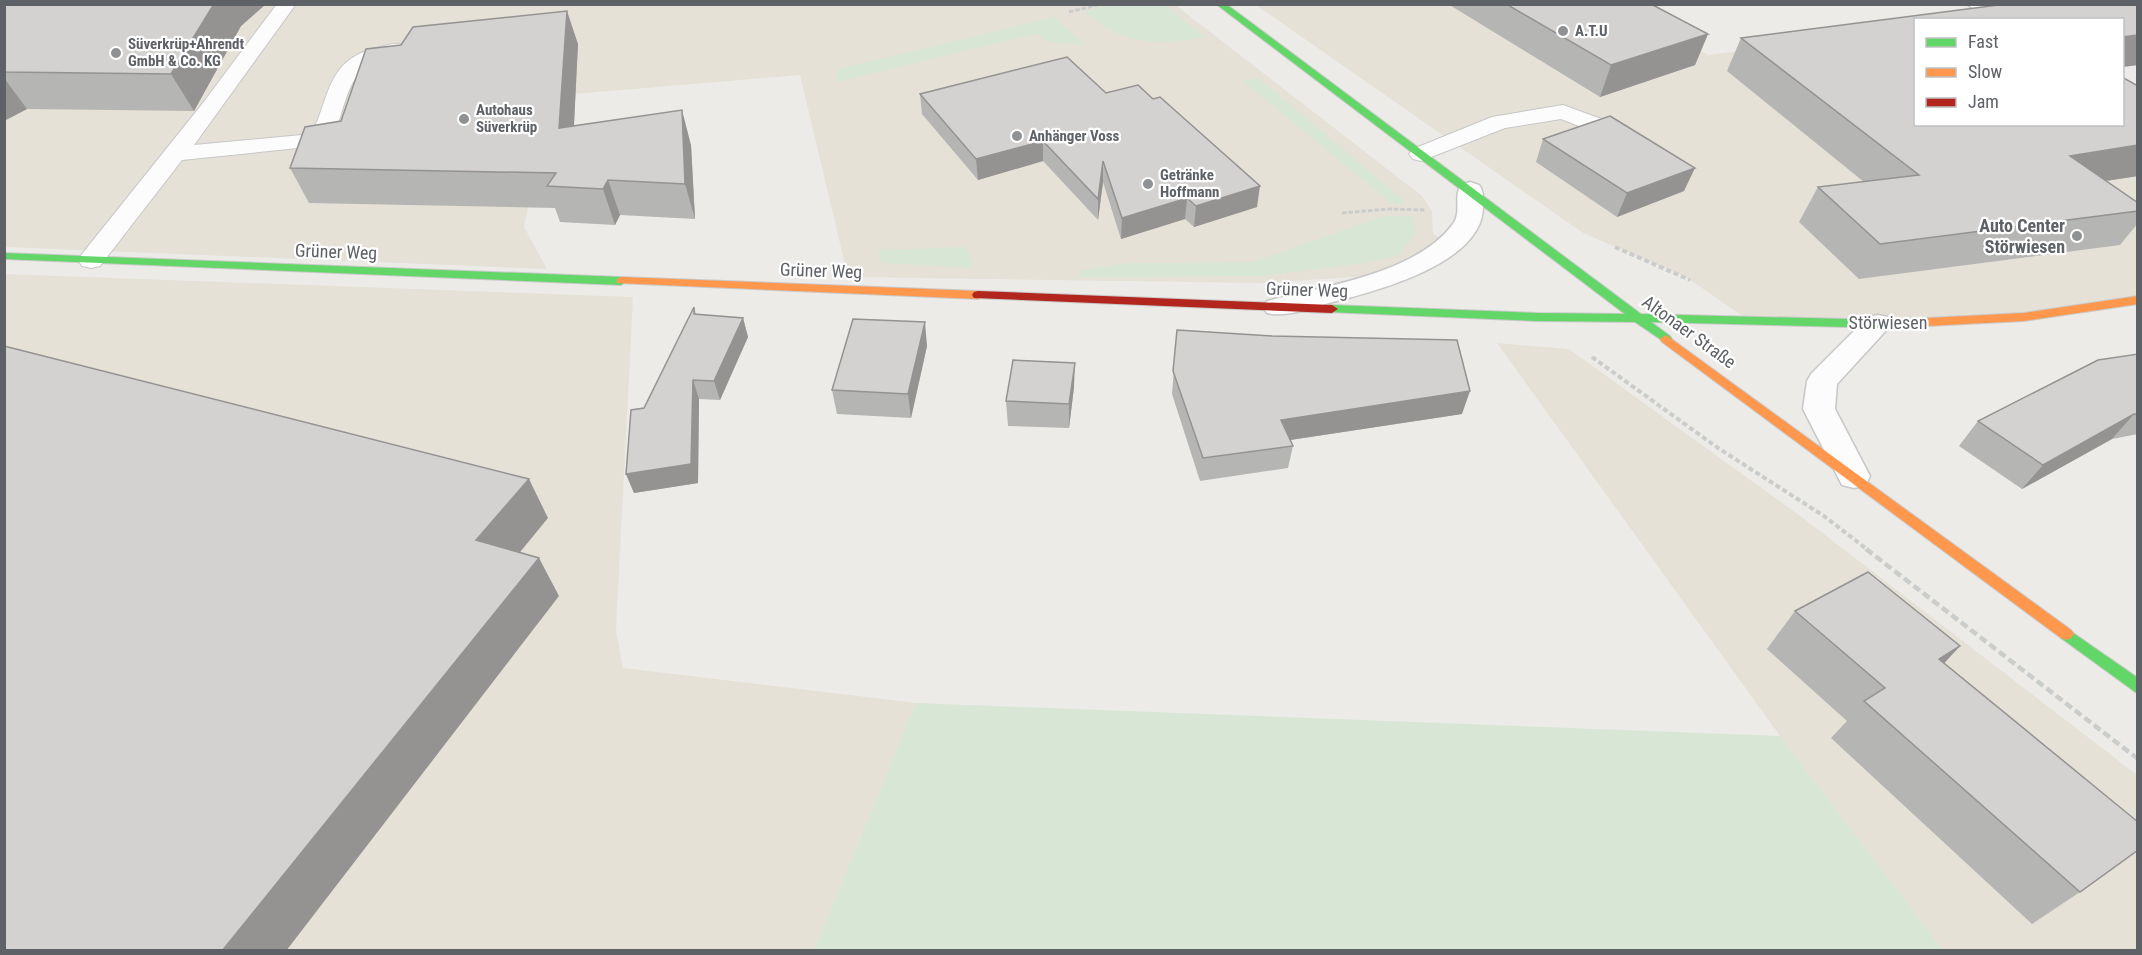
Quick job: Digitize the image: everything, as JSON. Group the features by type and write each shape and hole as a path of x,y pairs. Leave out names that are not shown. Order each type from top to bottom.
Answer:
{"street":[{"name":"Altonaer Straße","path":"1220,4 1637,317 2138,687"},
{"path":"1977,4 1999,18"},
{"path":"1278,307 1399,274 1449,247 1469,221 1470,190"},
{"name":"Grüner Weg","path":"4,256 1537,317 1637,317"},
{"name":"Störwiesen","path":"1637,317 1878,324 2025,317 2138,300"},
{"path":"1854,476 1819,409 1822,381 1878,324"}],"lane":[{"path":"91,260 287,4"},
{"path":"174,154 320,140 331,122 347,72 361,61 385,51 418,48"},
{"path":"1421,154 1500,122 1563,112 1607,129"}],"path":[{"path":"1069,12 1101,4"},
{"path":"1342,213 1411,209 1432,211 1427,204"},
{"path":"1537,317 1718,448 1824,516 2138,759"}],"shaded area":[{"path":"1174,4 1422,196 1432,211 1433,233 1450,247 1399,274 1264,283 848,277 800,75 551,96 524,227 547,269 5,247 5,5"},
{"path":"1256,5 1616,5 1708,55 1914,29 1914,126 2124,126 2124,121 2137,100 2137,300 2025,317 1747,319 1686,277 1583,233"},
{"path":"5,274 633,297 616,630 623,668 916,703 814,950 5,950"},
{"path":"1497,343 1569,349 1803,518 2137,775 2137,950 1943,950 1780,736"}],"green space":[{"path":"1111,4 1165,5 1205,37 1171,42 1140,40 1111,30 1084,11"},
{"path":"1054,17 1086,45 1050,42 1036,34 836,82 838,69"},
{"path":"1255,78 1261,80 1407,203 1392,204 1244,81"},
{"path":"1384,216 1413,216 1416,233 1399,255 1370,262 1263,276 1080,277 1078,271 1128,263 1253,262"},
{"path":"966,247 974,268 882,263 878,250"},
{"path":"916,703 1780,736 1943,950 814,950"}],"building":[{"path":"4,4 214,4 171,74 4,72"},
{"path":"1506,4 1651,4 1708,34 1611,65"},
{"path":"2006,4 2138,4 2138,35 2124,37 2124,18 1914,18 1914,126 2124,126 2124,78 2138,86 2138,145 2070,156 2138,203 2138,211 1880,244 1818,187 1919,175 1741,38"},
{"path":"567,11 559,128 682,110 685,184 608,180 603,189 547,186 556,173 290,168 305,127 341,121 366,49 401,45 413,27"},
{"path":"1067,57 1106,93 1138,85 1153,99 1160,97 1260,186 1196,206 1187,198 1122,218 1103,161 1098,199 1043,141 976,159 920,94"},
{"path":"1610,116 1695,168 1627,193 1543,139"},
{"path":"694,307 694,314 743,318 714,381 693,380 691,464 626,474 631,410 644,408"},
{"path":"853,319 925,322 908,394 832,390"},
{"path":"1177,330 1272,336 1457,340 1470,391 1281,420 1293,446 1203,458 1173,371"},
{"path":"4,346 529,479 476,540 539,558 222,951 4,951"},
{"path":"2138,354 2138,414 2134,414 2043,465 1978,421 2098,360"},
{"path":"1013,360 1075,363 1069,404 1006,401"},
{"path":"1868,572 1960,646 1939,659 2138,822 2138,850 2080,892 1864,701 1885,688 1795,611"}],"traffic: fast":[{"path":"1220,4 1666,339"},
{"path":"4,256 621,281"},
{"path":"1332,309 1537,317 1747,319 1888,324"},
{"path":"2066,634 2138,687"}],"traffic: slow":[{"path":"621,281 978,295"},
{"path":"1888,324 2024,317 2138,300"},
{"path":"1666,339 2066,634"}],"traffic: jam":[{"path":"978,295 1332,309"}],"place":[{"name":"A.T.U","path":"1563,31"},
{"name":"Süverkrüp+Ahrendt GmbH & Co. KG","path":"116,53"},
{"name":"Autohaus Süverkrüp","path":"464,119"},
{"name":"Anhänger Voss","path":"1017,136"},
{"name":"Getränke Hoffmann","path":"1148,184"},
{"name":"Auto Center Störwiesen","path":"2077,236"}]}
